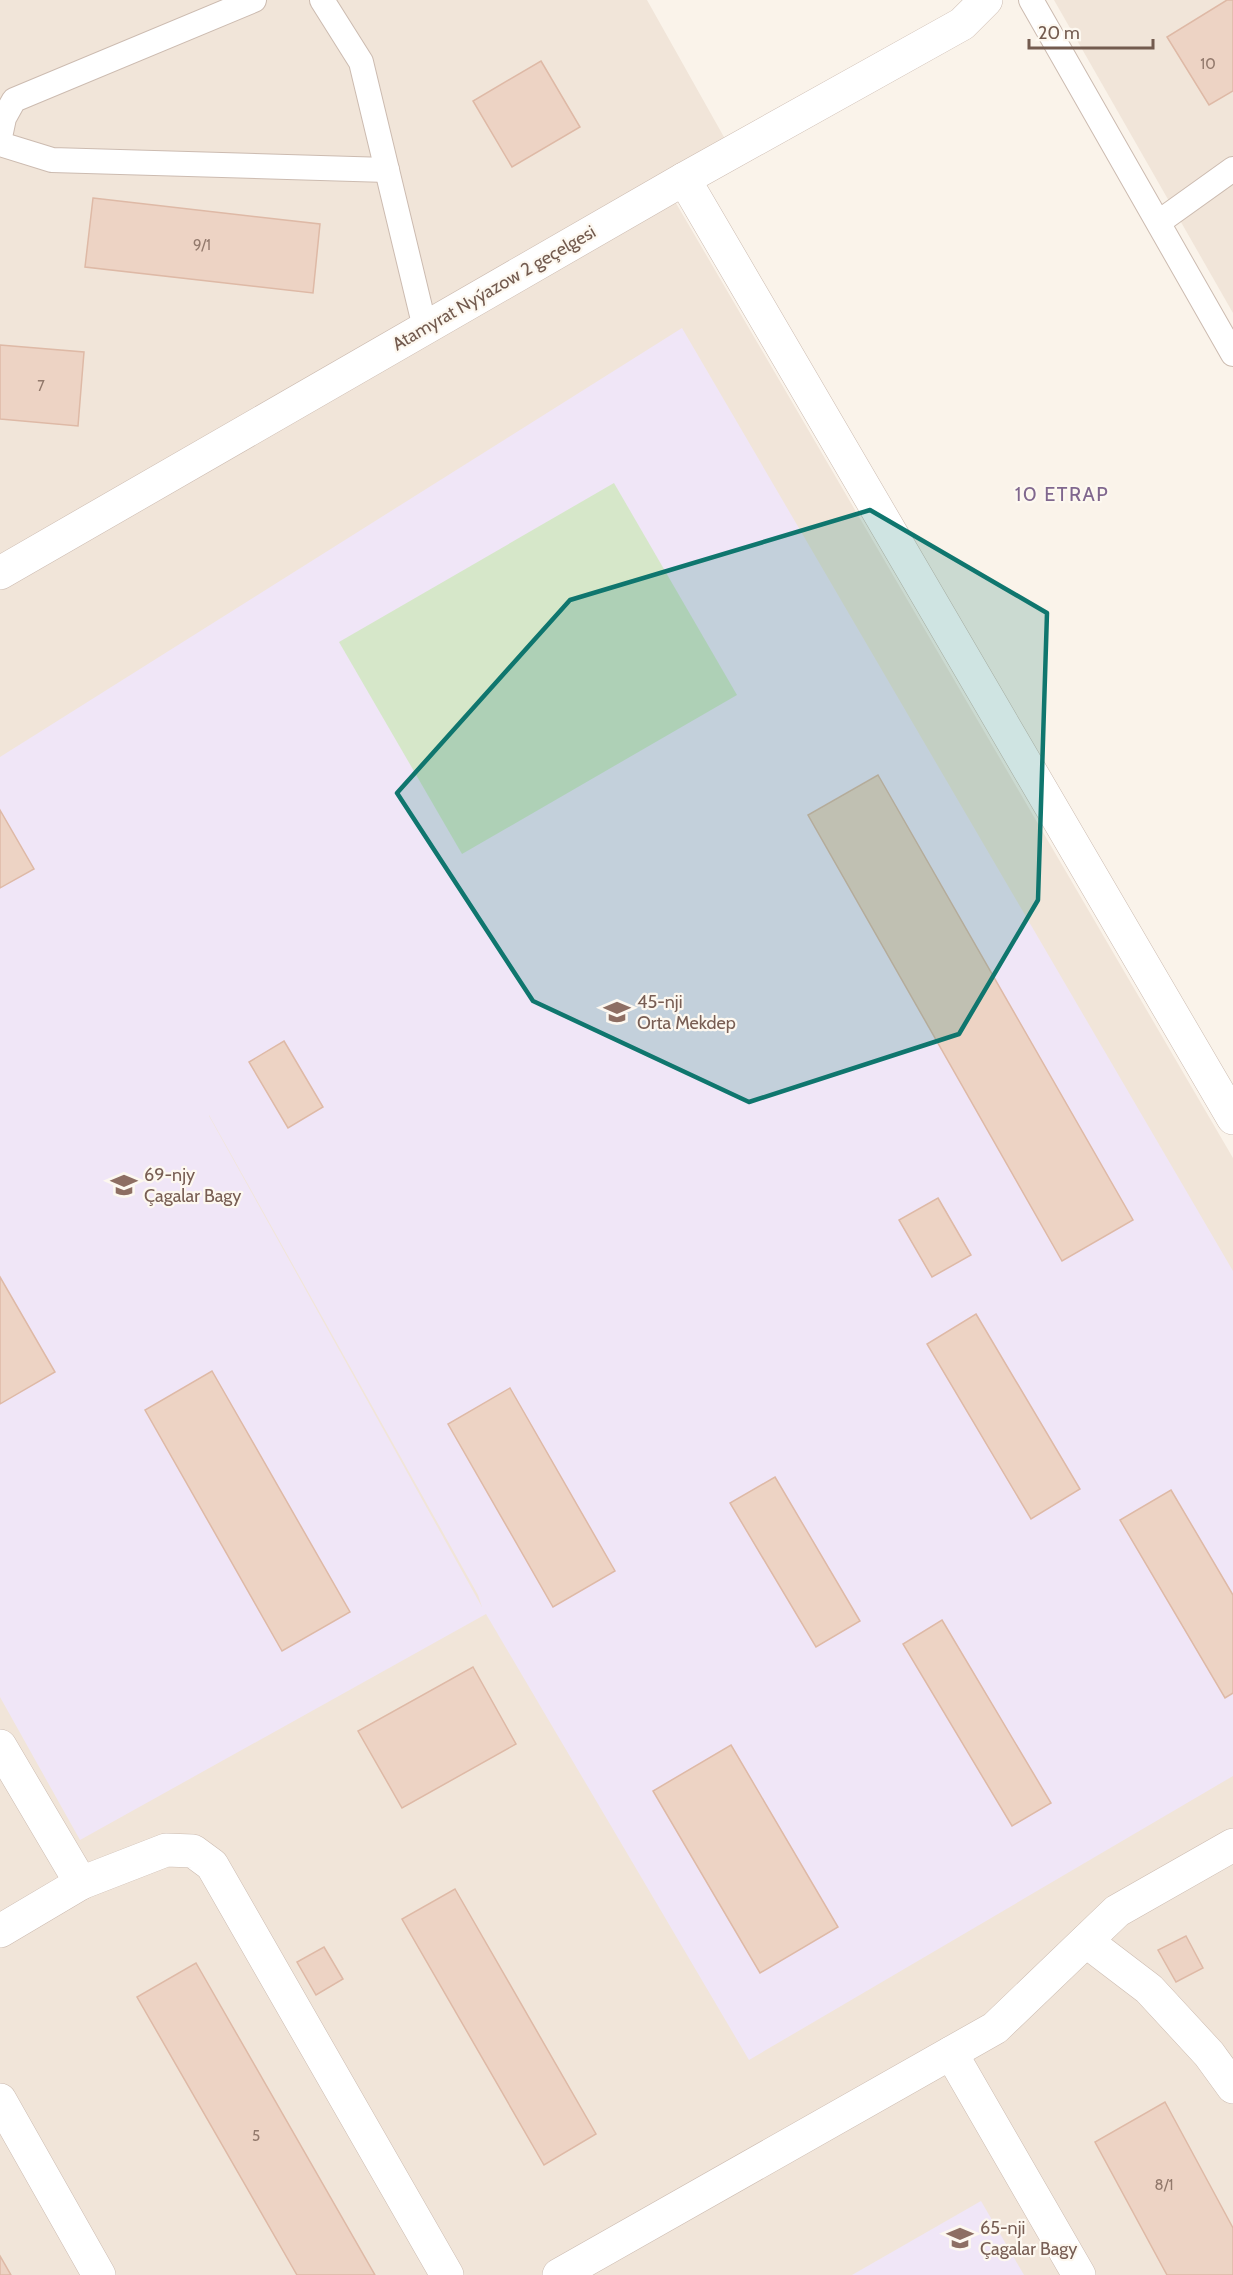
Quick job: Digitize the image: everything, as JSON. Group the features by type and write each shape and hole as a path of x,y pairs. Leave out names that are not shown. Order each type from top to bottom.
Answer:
{"street":[{"name":"Atamyrat Nyýazow 2 geçelgesi","path":"0,573 684,179 962,24 986,0"},
{"path":"684,179 1233,1118"},
{"path":"0,1746 81,1883"},
{"path":"559,2275 995,2028 1117,1911 1233,1845"},
{"path":"0,1931 81,1883 165,1850 193,1851 212,1865 447,2275"},
{"path":"1086,1941 1149,1989 1209,2054 1233,2087"},
{"path":"951,2053 1079,2275"},
{"path":"0,2100 99,2275"}],"lane":[{"path":"0,137 4,118 14,100 254,0"},
{"path":"322,0 361,62 425,328"},
{"path":"1031,0 1233,354"},
{"path":"0,144 52,160 387,170"},
{"path":"1159,222 1233,169"}],"highlighted area":[{"path":"870,510 1047,613 1038,900 959,1034 749,1102 533,1001 397,793 570,600"}],"shaded area":[{"path":"0,0 647,0 729,146 666,186 1233,1158 1233,2275 0,2275"},
{"path":"1054,0 1233,0 1233,313"},
{"name":"45-nji Orta Mekdep","path":"682,328 1233,1271 1233,1776 749,2060 486,1614 80,1840 0,1697 0,757","holes":["209,1115 478,1595 482,1607"]},
{"name":"65-nji Çagalar Bagy","path":"981,2201 1024,2275 852,2275"}],"green space":[{"path":"614,483 737,695 462,854 339,642"}],"building":[{"path":"1227,0 1233,0 1233,91 1209,105 1167,37"},
{"path":"541,61 580,127 512,167 473,101"},
{"path":"93,198 320,224 313,293 85,267"},
{"path":"0,345 84,352 78,426 0,419"},
{"path":"878,775 1133,1220 1062,1261 808,815"},
{"path":"0,810 34,869 0,888"},
{"path":"284,1041 323,1107 288,1128 249,1062"},
{"path":"938,1198 971,1255 932,1277 899,1220"},
{"path":"0,1277 55,1372 0,1404"},
{"path":"976,1314 1080,1489 1031,1519 927,1344"},
{"path":"212,1371 350,1612 282,1651 145,1410"},
{"path":"510,1388 615,1571 553,1607 448,1424"},
{"path":"775,1477 860,1621 816,1647 730,1503"},
{"path":"1171,1490 1233,1595 1233,1693 1225,1698 1120,1520"},
{"path":"942,1620 1051,1803 1012,1826 903,1644"},
{"path":"473,1667 516,1744 402,1808 358,1731"},
{"path":"731,1745 838,1927 760,1973 653,1791"},
{"path":"455,1889 596,2134 544,2165 402,1919"},
{"path":"1186,1936 1203,1968 1176,1982 1158,1950"},
{"path":"324,1947 343,1979 316,1995 297,1962"},
{"path":"196,1963 375,2275 297,2275 137,1997"},
{"path":"1165,2102 1233,2228 1233,2275 1167,2275 1095,2142"},
{"path":"0,2256 11,2275 0,2275"}],"place":[{"name":"45-nji Orta Mekdep","path":"617,1012"},
{"name":"69-njy Çagalar Bagy","path":"124,1185"},
{"name":"65-nji Çagalar Bagy","path":"960,2238"}],"district":[{"name":"10 ETRAP","path":"1062,494"}]}
